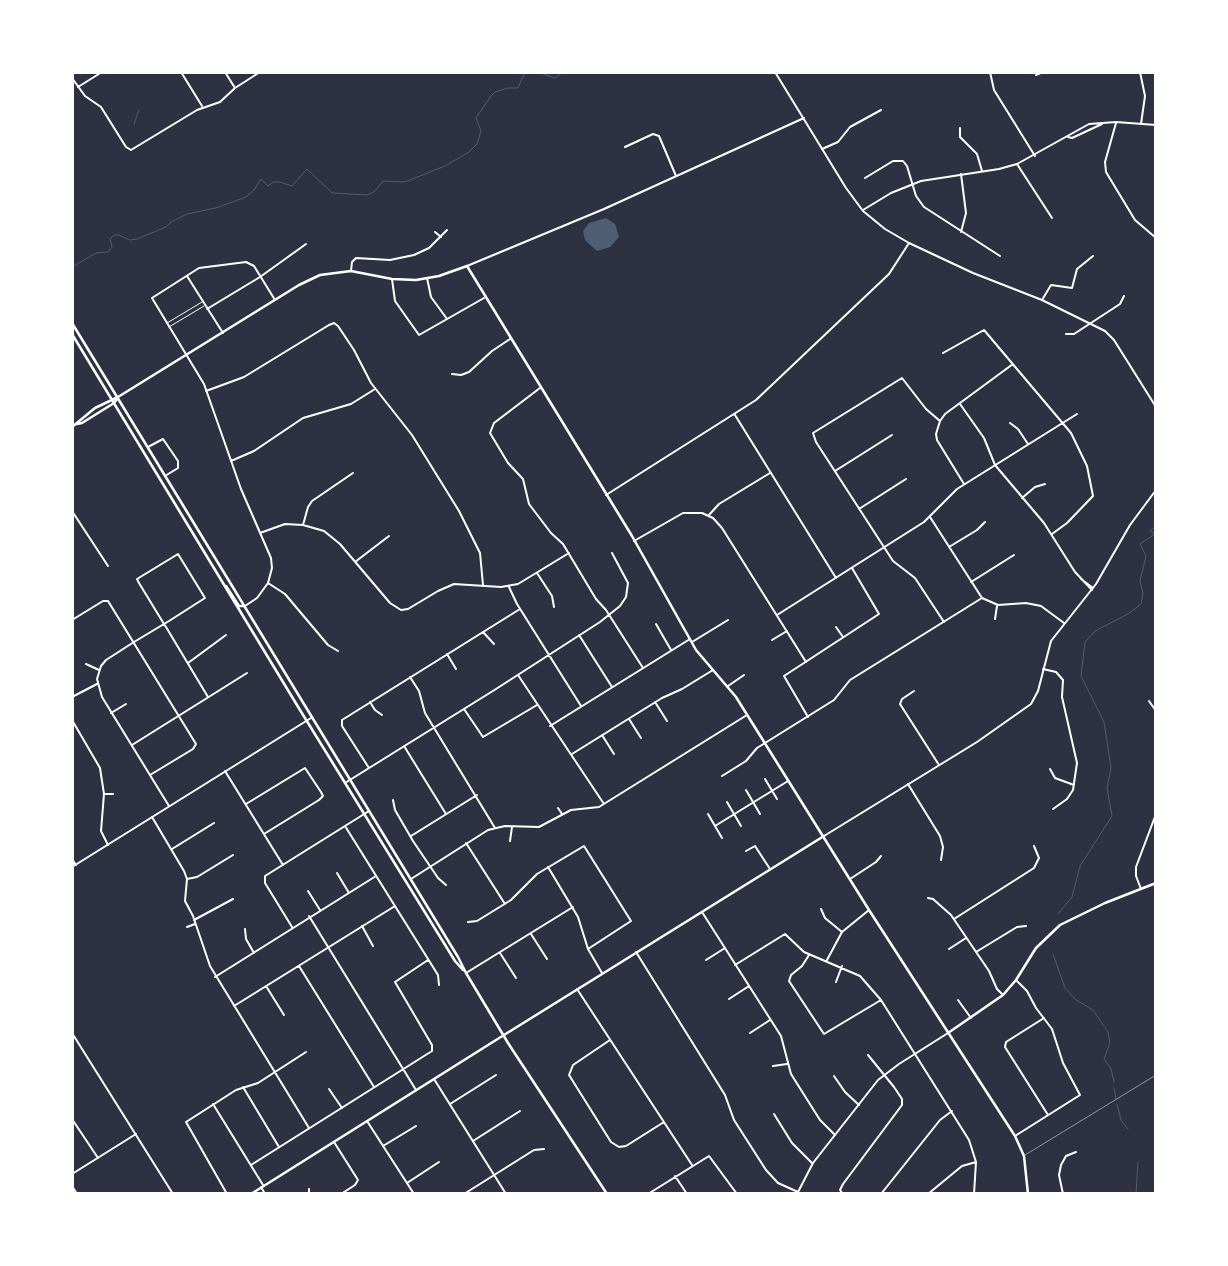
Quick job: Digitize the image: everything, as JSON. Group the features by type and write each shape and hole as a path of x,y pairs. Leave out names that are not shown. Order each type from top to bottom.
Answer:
{"main road":[{"path":"72,427 111,399 118,397 305,282 330,272 351,271 392,278 427,278 467,266 484,298 634,541 691,641 728,686 869,910 1015,1136 1024,1156 1028,1194"},
{"path":"72,323 311,718 411,879 458,957 466,974 606,1194"},
{"path":"72,334 306,721 455,961 466,974"},
{"path":"76,424 82,424 114,403 118,397"},
{"path":"223,583 239,606 244,606"},
{"path":"251,1194 824,836"},
{"path":"948,1033 1003,996 1016,980 1036,948 1057,928 1104,903 1156,884"}],"street":[{"path":"78,87 102,72"},
{"path":"181,72 203,107"},
{"path":"225,72 235,88"},
{"path":"72,78 84,96 101,107 126,147 130,150 203,107 220,102 235,88 260,72"},
{"path":"775,72 849,194 862,211 885,229 909,243 968,270 1042,300 1090,323 1111,336 1156,407"},
{"path":"990,72 994,90 1035,156"},
{"path":"1036,75 1043,72"},
{"path":"1140,72 1144,96 1141,124"},
{"path":"822,149 838,142 850,127 881,110"},
{"path":"467,266 676,176 804,118"},
{"path":"1068,137 1072,138 1103,124 1116,122 1156,125"},
{"path":"1116,122 1105,162 1106,172 1135,220 1156,238"},
{"path":"862,211 892,193 912,184 1018,164 1068,137 1080,128 1096,123 1103,124"},
{"path":"960,128 960,137 977,154 982,172"},
{"path":"625,147 654,134 659,136 676,176"},
{"path":"865,178 893,161 900,160 907,166 918,199 928,211 1000,256"},
{"path":"1018,164 1052,218"},
{"path":"961,174 966,213 961,232"},
{"path":"351,271 352,262 356,258 390,260 406,258 429,248 447,230"},
{"path":"436,232 441,237"},
{"path":"606,495 756,400 889,274 909,243"},
{"path":"207,309 260,277 306,244"},
{"path":"1042,300 1050,285 1072,288 1077,268 1093,256"},
{"path":"244,606 257,598 268,584 272,563 231,461 206,391 152,298 199,268 246,262 254,266 275,300"},
{"path":"186,276 223,333"},
{"path":"392,278 395,301 419,335 484,298"},
{"path":"427,278 431,297 447,319"},
{"path":"1066,334 1074,334 1120,304 1124,296"},
{"path":"166,323 202,301"},
{"path":"169,327 205,305"},
{"path":"206,391 244,377 334,323 354,350 375,389 408,430 459,511 480,553 483,586"},
{"path":"943,353 982,329 1064,422 1082,455 1093,496 1067,523 1052,534"},
{"path":"452,374 461,375 469,372 492,351 510,339"},
{"path":"964,484 937,440 936,434 940,421 945,414 1013,364"},
{"path":"940,421 926,409 902,378 813,433 884,548 896,565 915,578 944,622"},
{"path":"540,388 494,422 490,433 508,462 523,478 529,504 569,553 596,600 610,615 643,668"},
{"path":"231,461 254,452 303,418 352,404 375,389"},
{"path":"960,404 984,438 995,465 1052,534 1081,579 1093,589"},
{"path":"777,615 884,548 930,516 950,495 964,484 1077,414"},
{"path":"735,415 836,578"},
{"path":"1010,424 1018,429 1028,444"},
{"path":"835,471 892,435"},
{"path":"148,447 164,439 180,464 177,469 165,476"},
{"path":"709,515 720,504 771,472"},
{"path":"303,525 308,507 312,501 353,473"},
{"path":"859,509 906,479"},
{"path":"1022,498 1035,487 1045,484"},
{"path":"824,836 939,765 1030,704 1036,696 1048,645 1093,589 1138,512 1156,490"},
{"path":"72,511 108,566"},
{"path":"634,541 683,512 709,515 722,528 806,662"},
{"path":"930,516 982,598 998,605 1034,604 1048,609 1064,623"},
{"path":"949,547 977,530 985,522"},
{"path":"260,533 285,524 303,525 330,535 390,603 401,610 411,608 449,586 509,586 524,581 569,553"},
{"path":"355,562 389,536"},
{"path":"345,783 610,615 624,602 628,587 626,576 612,553"},
{"path":"169,806 100,693 97,684 99,670 106,660 134,642 164,624 206,598 178,554 137,579 164,624 188,663 208,697"},
{"path":"971,582 1014,556"},
{"path":"808,717 784,676 879,614 852,568"},
{"path":"537,573 552,596 554,607"},
{"path":"268,584 286,594 328,645 338,651"},
{"path":"509,586 520,608 581,706"},
{"path":"722,776 746,761 764,743 834,700 850,680 982,598"},
{"path":"72,620 106,600 134,642 196,746 150,775"},
{"path":"995,618 998,605"},
{"path":"369,768 341,722 520,608"},
{"path":"550,726 671,650 728,620"},
{"path":"656,624 671,650"},
{"path":"836,627 844,638"},
{"path":"772,640 787,631"},
{"path":"483,632 494,644"},
{"path":"188,663 226,635"},
{"path":"579,635 612,687"},
{"path":"447,654 456,669"},
{"path":"86,664 99,670"},
{"path":"1043,669 1056,672 1063,680 1062,697 1078,764 1074,785 1067,799 1053,809"},
{"path":"572,754 655,702 682,689 713,670"},
{"path":"131,745 247,673"},
{"path":"518,674 550,726 572,754 604,804"},
{"path":"728,686 744,675"},
{"path":"410,677 419,691 423,709 477,795 495,828"},
{"path":"72,697 97,684"},
{"path":"914,691 902,699 900,704 939,765"},
{"path":"1149,701 1156,712"},
{"path":"370,702 375,710 382,715"},
{"path":"655,702 667,721"},
{"path":"112,713 126,704"},
{"path":"464,709 483,738 537,705"},
{"path":"411,879 466,843 495,828 539,827 574,809 592,809 604,804 746,715"},
{"path":"72,867 311,718"},
{"path":"629,719 641,738"},
{"path":"72,720 97,760 103,776 104,794 100,828 108,845"},
{"path":"602,735 614,754"},
{"path":"404,746 446,814"},
{"path":"246,804 305,768 323,796 264,834"},
{"path":"1050,769 1055,778 1074,785"},
{"path":"225,771 283,864"},
{"path":"765,779 777,799"},
{"path":"715,826 788,781"},
{"path":"908,784 940,836 943,847 941,860"},
{"path":"746,790 760,814"},
{"path":"104,794 113,794"},
{"path":"411,836 477,795"},
{"path":"393,800 395,810 411,836 430,866 446,885"},
{"path":"727,802 741,826"},
{"path":"558,808 562,814"},
{"path":"292,927 264,881 265,876 369,811"},
{"path":"708,814 722,838"},
{"path":"1141,889 1136,876 1136,867 1156,814"},
{"path":"152,817 184,870 187,879 185,901 194,920 205,956 215,977 309,1128"},
{"path":"172,849 214,823"},
{"path":"345,826 438,975 439,986"},
{"path":"1151,826 1156,828"},
{"path":"510,841 512,827"},
{"path":"466,843 504,904"},
{"path":"468,922 477,921 504,904 548,867 584,846 631,921 588,949"},
{"path":"746,851 755,846 770,869"},
{"path":"954,919 1034,868 1039,858 1034,846"},
{"path":"187,879 200,875 233,855"},
{"path":"850,879 882,856"},
{"path":"72,859 76,865"},
{"path":"548,867 580,921 588,949 602,973"},
{"path":"337,873 349,893"},
{"path":"215,977 376,876"},
{"path":"308,890 320,910"},
{"path":"928,898 933,899 954,919 1003,996"},
{"path":"194,920 232,899"},
{"path":"234,1006 395,906"},
{"path":"466,974 573,908"},
{"path":"821,909 825,918 842,932"},
{"path":"827,960 842,932 869,910"},
{"path":"702,912 783,1041 787,1064 815,1113 836,1135"},
{"path":"310,916 416,1090"},
{"path":"187,926 195,924"},
{"path":"362,926 373,946"},
{"path":"976,952 1017,927 1026,926"},
{"path":"245,929 246,939 254,953"},
{"path":"531,934 547,959"},
{"path":"735,965 786,934 800,950 842,966 860,976 881,1000 969,1140 976,1162 974,1194"},
{"path":"949,949 966,938"},
{"path":"706,960 725,948"},
{"path":"500,952 516,978"},
{"path":"636,952 725,1095 734,1120 766,1170 778,1182 797,1193 813,1164 884,1075 948,1033"},
{"path":"809,954 802,966 791,975 789,981 824,1034 881,1000"},
{"path":"251,1165 430,1053 432,1046 395,982 428,960"},
{"path":"299,966 374,1087"},
{"path":"836,982 842,966"},
{"path":"1015,1136 1080,1095 1063,1063 1052,1029 1027,991 1016,980"},
{"path":"266,986 284,1015"},
{"path":"729,998 749,986"},
{"path":"577,989 692,1165"},
{"path":"958,1000 971,1018"},
{"path":"1044,1018 1010,1040 1005,1046 1048,1115"},
{"path":"750,1032 770,1020"},
{"path":"72,1033 173,1194"},
{"path":"610,1040 570,1069 572,1082 606,1134 613,1144 622,1147 630,1145 664,1122"},
{"path":"227,1194 186,1122 243,1087 258,1083 306,1052"},
{"path":"843,1194 840,1190 843,1184 902,1108 900,1097 868,1055"},
{"path":"773,1066 787,1064"},
{"path":"450,1104 496,1075"},
{"path":"834,1076 845,1092 859,1104"},
{"path":"434,1079 506,1194"},
{"path":"243,1087 279,1147"},
{"path":"330,1088 342,1108"},
{"path":"213,1104 251,1165 265,1194"},
{"path":"474,1141 520,1111"},
{"path":"881,1194 940,1120 952,1112"},
{"path":"774,1114 792,1143 813,1164"},
{"path":"72,1119 98,1158"},
{"path":"367,1121 414,1194"},
{"path":"383,1146 416,1126"},
{"path":"72,1174 136,1134"},
{"path":"334,1142 358,1180 355,1185 341,1194"},
{"path":"464,1194 534,1150 544,1149"},
{"path":"1063,1194 1059,1175 1061,1165 1066,1156 1076,1152"},
{"path":"648,1194 692,1165 710,1156 737,1194"},
{"path":"406,1183 439,1162"},
{"path":"928,1194 962,1166 976,1162"},
{"path":"675,1176 687,1194"},
{"path":"72,1186 77,1194"},
{"path":"309,1189 309,1194"}],"lane":[{"path":"1024,1156 1156,1075"}],"water":[{"path":"606,218 615,224 619,237 610,247 597,251 585,240 583,231 589,223"}],"waterway":[{"path":"72,267 96,253 108,252 112,247 110,239 114,235 130,240 137,239 166,227 171,222 187,214 216,208 246,197 254,190 261,179 268,186 273,182 292,186 307,169 332,193 368,195 375,191 383,181 405,182 445,166 469,152 477,144 481,131 476,118 491,96 495,92 508,88 518,88 525,72"},
{"path":"537,72 555,78 563,72"},
{"path":"134,124 139,110"},
{"path":"1058,914 1072,897 1080,866 1112,816 1107,788 1111,768 1104,722 1081,676 1085,642 1095,631 1128,614 1141,604 1143,593 1140,581 1146,556 1140,544 1152,536 1154,533 1150,531 1156,526"},
{"path":"1053,954 1065,988 1076,1000 1093,1010 1108,1032 1110,1043 1104,1059 1111,1069 1114,1082"},
{"path":"1114,1088 1116,1099"},
{"path":"1117,1104 1121,1120 1128,1129"},
{"path":"1136,1194 1138,1162"}]}
